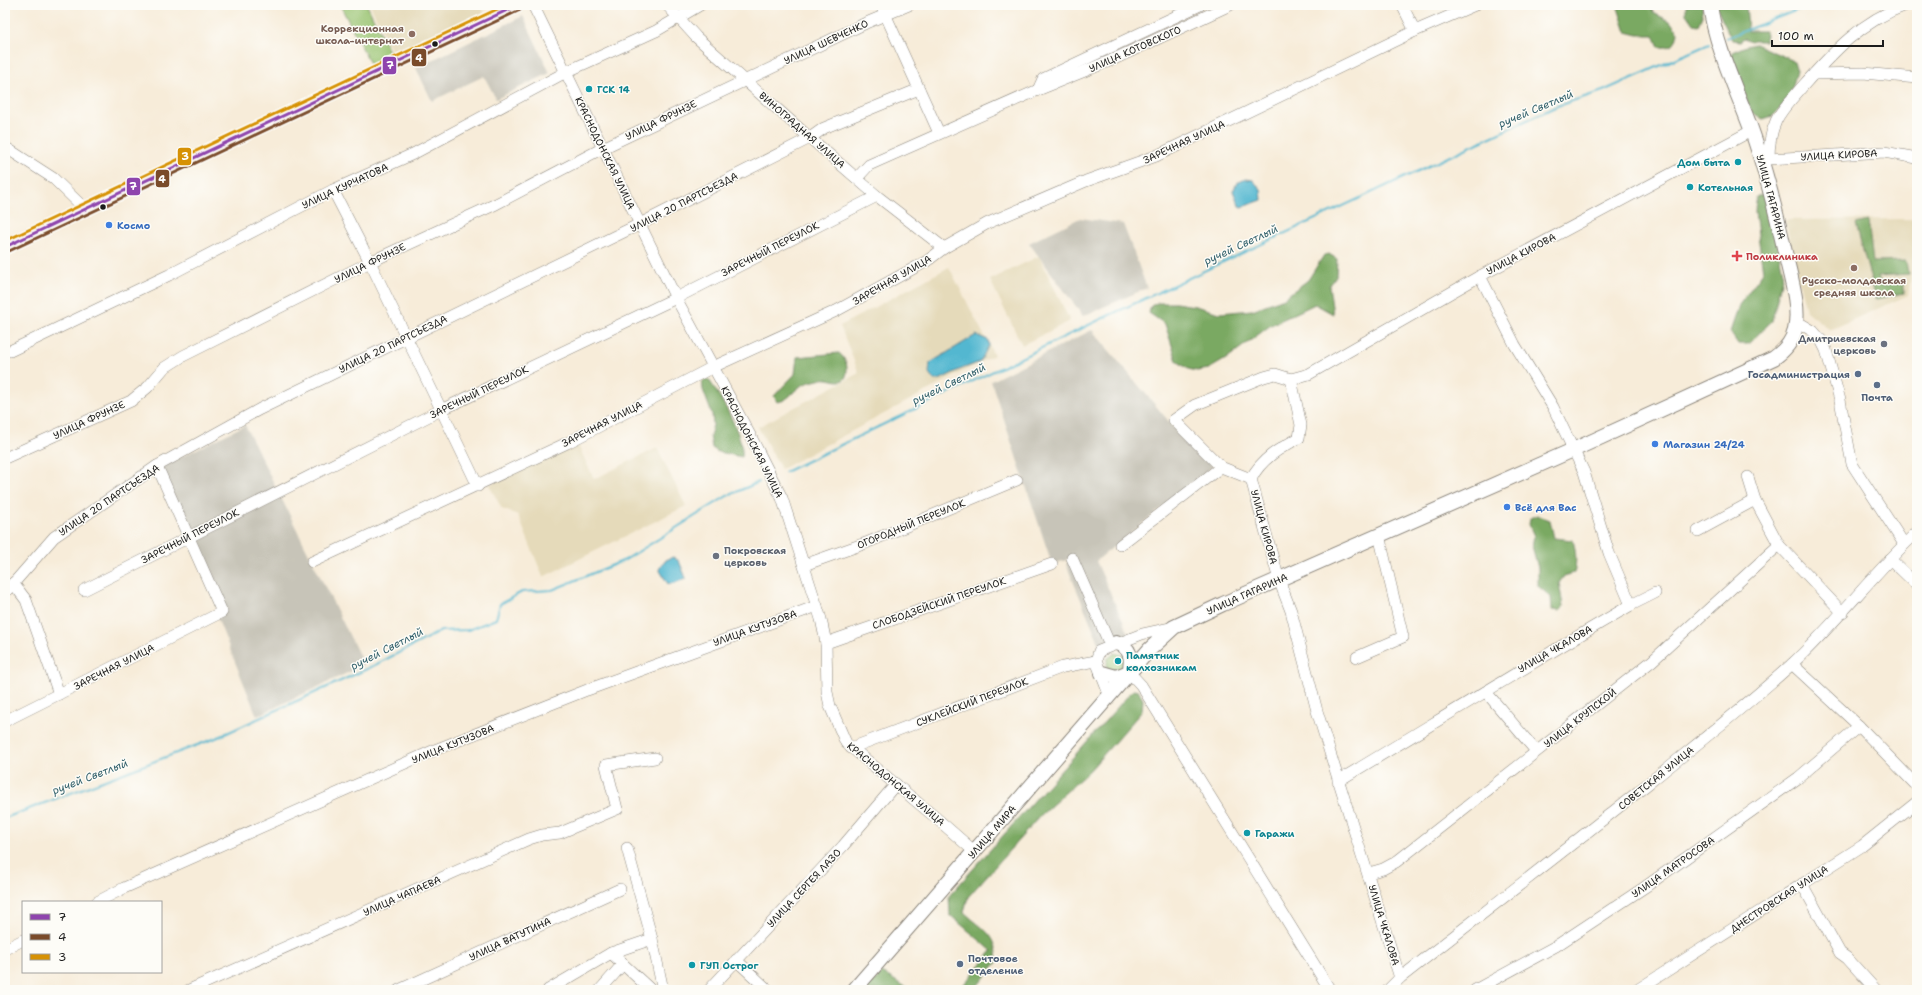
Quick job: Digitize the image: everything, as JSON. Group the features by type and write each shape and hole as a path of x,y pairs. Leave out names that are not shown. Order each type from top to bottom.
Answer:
{"main road":[{"name":"УЛИЦА ГАГАРИНА","path":"1128,672 1148,650 1174,627 1573,450 1774,358 1784,350 1791,341 1796,321 1792,288 1762,141 1751,131 1717,35 1710,5"},
{"path":"1099,667 1116,677 1128,672 1130,662 1129,652 1125,646 1113,644"},
{"name":"УЛИЦА МИРА","path":"854,990 975,852 1128,672"}],"street":[{"path":"5,247 518,5"},
{"name":"КРАСНОДОНСКАЯ УЛИЦА","path":"533,5 676,298 782,498 817,606 826,643 826,692 842,737 851,748 896,784 975,852"},
{"name":"ВИНОГРАДНАЯ УЛИЦА","path":"667,5 696,37 810,138 877,196 944,248"},
{"path":"679,17 700,5"},
{"name":"УЛИЦА ШЕВЧЕНКО","path":"744,80 883,10 909,5"},
{"name":"УЛИЦА КОТОВСКОГО","path":"1038,90 1043,80 1200,5"},
{"path":"1402,5 1415,31"},
{"name":"ЗАРЕЧНАЯ УЛИЦА","path":"312,562 478,486 567,443 713,367 836,312 927,261 944,248 988,223 1086,181 1156,156 1415,31 1475,5"},
{"path":"1762,141 1777,119 1836,50 1861,28 1906,5"},
{"name":"УЛИЦА КОТОВСКОГО","path":"857,178 869,165 1038,90 1112,60 1227,6"},
{"path":"883,10 939,133"},
{"name":"УЛИЦА КУРЧАТОВА","path":"10,351 170,275 333,190 413,154 566,72 643,38 679,17"},
{"path":"1814,74 1863,73 1917,78"},
{"name":"УЛИЦА ФРУНЗЕ","path":"5,458 131,401 148,387 164,368 180,358 370,262 496,204 603,148 744,80"},
{"name":"УЛИЦА 20 ПАРТСЪЕЗДА","path":"5,592 54,537 157,466 260,409 640,224 810,138 824,128 919,89"},
{"name":"УЛИЦА КИРОВА","path":"1220,467 1174,420 1195,405 1264,377 1275,374 1291,379 1309,374 1480,276 1751,131"},
{"path":"5,147 53,178 85,209"},
{"name":"УЛИЦА КИРОВА","path":"1766,161 1884,152 1917,158"},
{"path":"843,165 852,168 869,165"},
{"path":"333,190 370,262 478,486"},
{"name":"ЗАРЕЧНЫЙ ПЕРЕУЛОК","path":"84,590 441,410 676,298 877,196"},
{"path":"1480,276 1515,345 1553,407 1584,472 1609,553 1631,604"},
{"path":"1796,321 1813,331 1821,340 1826,350 1840,400 1852,464 1904,544"},
{"name":"УЛИЦА КИРОВА","path":"1279,580 1251,479 1256,469 1277,450 1299,438 1301,425 1291,379"},
{"path":"157,466 188,537"},
{"path":"1120,545 1220,467 1251,479"},
{"path":"1748,477 1755,500 1779,545 1843,613"},
{"name":"ОГОРОДНЫЙ ПЕРЕУЛОК","path":"804,565 866,543 1017,480"},
{"path":"1698,531 1755,500"},
{"name":"СОВЕТСКАЯ УЛИЦА","path":"1388,990 1400,978 1708,736 1792,664 1843,613 1890,559 1917,532"},
{"path":"1357,657 1403,637 1379,535"},
{"name":"ЗАРЕЧНАЯ УЛИЦА","path":"5,720 222,612 188,537"},
{"name":"УЛИЦА КРУПСКОЙ","path":"1369,873 1383,869 1396,862 1652,661 1779,545"},
{"path":"1072,558 1113,644"},
{"path":"1890,559 1917,585"},
{"name":"СЛОБОДЗЕЙСКИЙ ПЕРЕУЛОК","path":"826,643 1052,564"},
{"name":"УЛИЦА ЧКАЛОВА","path":"1279,580 1291,611 1317,711 1338,781 1369,873 1400,978"},
{"path":"13,583 26,600 59,694"},
{"name":"УЛИЦА ЧКАЛОВА","path":"1338,781 1486,692 1513,673 1631,604 1655,593"},
{"name":"УЛИЦА КУТУЗОВА","path":"99,901 131,885 437,749 587,690 817,606"},
{"path":"1109,694 1096,656 1099,651 1113,644 1157,630 1174,627"},
{"path":"1792,664 1859,726 1917,786"},
{"name":"СУКЛЕЙСКИЙ ПЕРЕУЛОК","path":"851,748 1063,667 1099,667"},
{"path":"1128,672 1141,685 1328,989"},
{"path":"1486,692 1536,751"},
{"name":"УЛИЦА МАТРОСОВА","path":"1475,990 1556,946 1651,883 1798,778 1859,726"},
{"name":"УЛИЦА ЧАПАЕВА","path":"189,990 529,839 542,835 560,833 617,809 606,765 655,758"},
{"name":"УЛИЦА СЕРГЕЯ ЛАЗО","path":"710,990 736,960 843,846 896,784"},
{"name":"ДНЕСТРОВСКАЯ УЛИЦА","path":"1637,990 1862,846 1917,802"},
{"path":"627,848 652,939 663,990"},
{"path":"1802,884 1840,952 1876,990"},
{"name":"УЛИЦА ВАТУТИНА","path":"399,990 620,888"},
{"path":"548,990 611,953 652,939"},
{"path":"5,949 22,940"},
{"path":"611,953 651,990"},
{"path":"736,960 768,990"},
{"path":"600,990 622,964"}],"shaded area":[{"name":"Коррекционная школа-интернат","path":"370,5 481,5 484,13 394,56"},
{"path":"523,16 550,73 496,99 484,76 432,101 416,68"},
{"path":"1080,218 1123,224 1147,288 1083,316 1029,243"},
{"name":"Русско-молдавская средняя школа","path":"1917,219 1917,241 1908,295 1830,330 1806,311 1785,220"},
{"path":"1039,256 1070,321 1022,345 990,280"},
{"path":"949,267 994,355 781,469 758,427 859,373 840,326"},
{"path":"1092,330 1171,424 1213,466 1096,561 1129,635 1100,645 1066,564 1071,559 1052,564 991,381"},
{"path":"245,425 364,665 257,716 216,615 222,612 159,468"},
{"path":"577,443 594,479 657,448 686,506 543,577 518,515 502,509 489,485"}],"green space":[{"path":"340,5 367,5 395,64 375,73"},
{"path":"1617,5 1651,5 1653,13 1670,21 1678,32 1675,43 1668,47 1659,47 1654,35 1638,35 1626,32"},
{"path":"1686,5 1702,5 1703,16 1699,25 1693,24 1686,14"},
{"path":"1715,5 1746,5 1748,31 1765,31 1767,35 1765,41 1751,41 1744,38 1740,41 1732,40"},
{"path":"1755,44 1794,61 1797,71 1789,99 1773,116 1763,119 1752,113 1730,59 1732,52"},
{"path":"1762,194 1767,195 1783,273 1772,321 1748,344 1738,344 1730,332 1739,305 1763,272 1755,212 1756,197"},
{"path":"1868,221 1873,262 1906,261 1908,274 1878,276 1882,286 1904,283 1904,293 1876,299 1856,224"},
{"path":"1329,254 1337,259 1336,276 1329,285 1333,314 1315,304 1271,325 1226,359 1209,369 1197,371 1188,369 1177,361 1165,324 1149,313 1151,306 1157,303 1176,303 1195,306 1220,313 1252,310 1284,298 1308,280 1324,255"},
{"path":"839,353 847,366 845,379 839,381 822,379 808,383 798,388 789,397 777,402 774,396 795,374 797,357"},
{"path":"704,380 709,380 731,417 740,439 742,457 718,452 712,448 710,436 713,425 712,414 703,390 702,382"},
{"path":"1537,515 1550,520 1554,538 1573,540 1576,564 1574,573 1564,576 1559,583 1563,606 1560,611 1552,610 1551,597 1538,586 1538,568 1532,546 1534,536 1529,525 1530,518"},
{"path":"1115,653 1125,656 1126,670 1107,669 1107,659"},
{"path":"1133,690 1139,691 1143,700 1142,711 1090,770 1040,816 968,897 964,912 983,928 992,938 997,951 998,961 974,990 959,990 992,951 950,915 949,896"},
{"path":"882,973 911,990 865,990"}],"water":[{"path":"1246,179 1253,180 1261,190 1262,200 1242,207 1239,205 1233,191 1237,183"},
{"path":"976,335 988,340 989,345 980,362 939,380 934,380 929,373 930,363"},
{"path":"673,557 679,561 686,578 675,583 668,584 659,569 666,560"}],"waterway":[{"name":"ручей Светлый","path":"1726,38 1810,5"},
{"name":"ручей Светлый","path":"785,472 1097,321 1557,106 1603,91 1709,44"},
{"name":"ручей Светлый","path":"5,818 216,738 369,668 441,631 468,630 496,619 500,604 522,592 552,590 625,560 727,496 759,482"}],"transit line":[{"name":"3","path":"5,241 506,5"},
{"name":"7","path":"5,247 518,5"},
{"name":"4","path":"7,252 520,10"}],"place":[{"name":"Коррекционная школа-интернат","path":"412,34"},
{"name":"ГСК 14","path":"589,89"},
{"name":"Дом быта","path":"1738,162"},
{"name":"Котельная","path":"1690,187"},
{"name":"Космо","path":"109,225"},
{"name":"Поликлиника","path":"1737,256"},
{"name":"Русско-молдавская средняя школа","path":"1854,268"},
{"name":"Дмитриевская церковь","path":"1884,344"},
{"name":"Госадминистрация","path":"1858,374"},
{"name":"Почта","path":"1877,385"},
{"name":"Магазин 24/24","path":"1655,444"},
{"name":"Всё для Вас","path":"1507,507"},
{"name":"Покровская церковь","path":"716,556"},
{"name":"Памятник колхозникам","path":"1118,661"},
{"name":"Гаражи","path":"1247,833"},
{"name":"Почтовое отделение","path":"960,964"},
{"name":"ГУП Острог","path":"692,965"}]}
